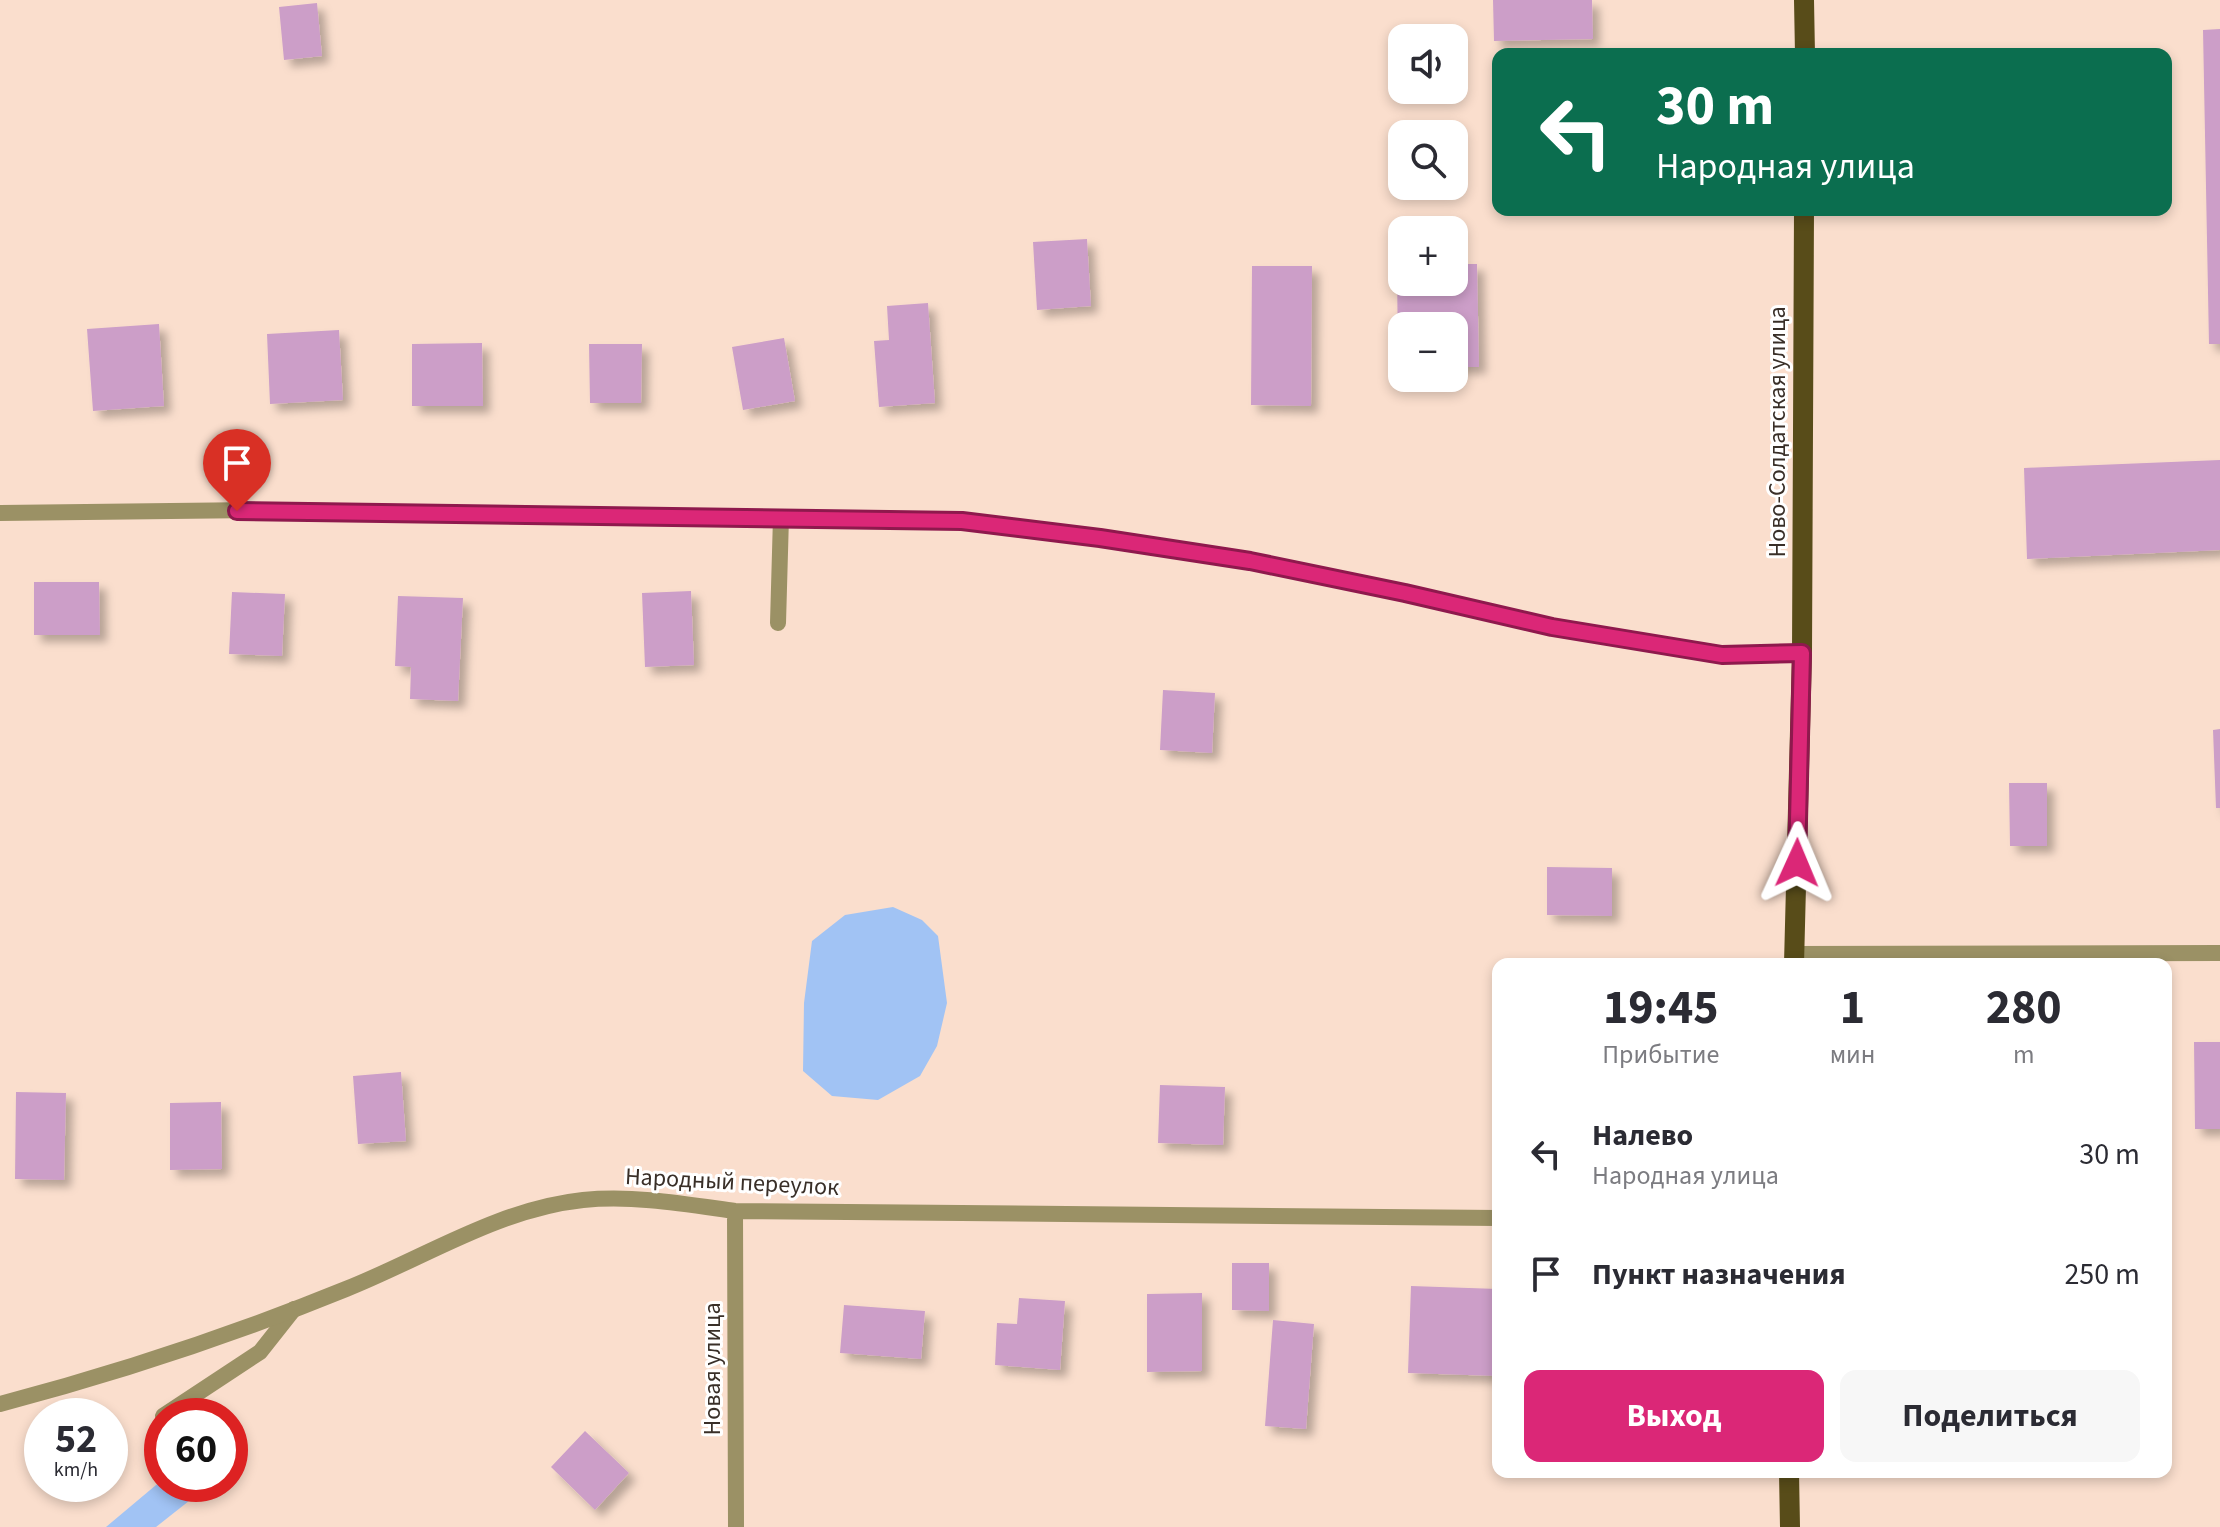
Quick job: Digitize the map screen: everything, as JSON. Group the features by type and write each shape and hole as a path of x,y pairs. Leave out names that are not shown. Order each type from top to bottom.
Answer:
{"main road":[{"path":"1804,0 1805,48"},
{"name":"Ново-Солдатская улица","path":"1794,958 1802,653 1804,216"},
{"path":"1789,1478 1790,1527"}],"street":[{"path":"0,513 267,510 962,521 1250,561 1552,627 1706,653 1802,653"},
{"path":"778,623 781,517"},
{"path":"1865,958 2220,953"},
{"name":"Народный переулок","path":"0,1404 107,1376 294,1309 348,1289 525,1211 584,1200 646,1200 735,1211 1492,1218"},
{"name":"Новая улица","path":"735,1211 736,1527"},
{"path":"191,1398 260,1352 294,1309"}],"water":[{"path":"893,907 922,920 938,936 947,1003 937,1046 920,1076 878,1100 832,1096 803,1071 804,1003 812,941 845,915"},
{"path":"144,1495 144,1502 188,1502 156,1527 106,1527"}],"building":[{"path":"1493,0 1592,0 1593,39 1494,41"},
{"path":"317,3 322,56 284,60 279,7"},
{"path":"2220,29 2220,344 2209,344 2203,30"},
{"path":"1087,239 1091,306 1037,310 1033,242"},
{"path":"1468,264 1477,264 1479,367 1468,367 1468,312 1397,312 1397,296 1468,296"},
{"path":"1252,266 1312,266 1311,406 1251,405"},
{"path":"928,303 935,403 879,407 874,341 889,340 887,306"},
{"path":"159,324 164,406 93,411 87,329"},
{"path":"339,330 343,400 270,404 267,334"},
{"path":"784,338 795,401 743,410 732,347"},
{"path":"482,343 483,406 412,406 412,344"},
{"path":"589,344 642,344 641,403 590,403"},
{"path":"2220,460 2220,550 2027,559 2024,468"},
{"path":"34,582 99,582 100,635 34,635"},
{"path":"691,591 694,665 645,667 642,593"},
{"path":"232,592 285,594 282,656 229,654"},
{"path":"398,596 463,598 458,701 410,699 411,667 395,666"},
{"path":"1163,690 1215,693 1212,753 1160,750"},
{"path":"2220,729 2220,808 2216,808 2213,730"},
{"path":"2009,783 2047,783 2047,846 2010,846"},
{"path":"1547,867 1612,868 1612,916 1547,915"},
{"path":"2194,1042 2220,1042 2220,1129 2195,1129"},
{"path":"401,1072 406,1141 358,1144 353,1076"},
{"path":"1160,1085 1225,1087 1223,1145 1158,1143"},
{"path":"16,1092 66,1093 64,1180 15,1179"},
{"path":"221,1102 222,1169 170,1170 170,1103"},
{"path":"1232,1263 1269,1263 1269,1311 1232,1310"},
{"path":"1411,1286 1492,1289 1492,1376 1408,1373"},
{"path":"1202,1293 1202,1371 1147,1372 1147,1294"},
{"path":"1019,1298 1065,1301 1060,1370 995,1365 997,1323 1017,1324"},
{"path":"844,1305 925,1311 921,1359 840,1353"},
{"path":"1273,1320 1314,1324 1306,1429 1265,1426"},
{"path":"585,1431 629,1473 595,1510 551,1467"}],"route":[{"path":"237,511 962,521 1250,561 1552,627 1722,655 1802,653 1797,863"}]}
